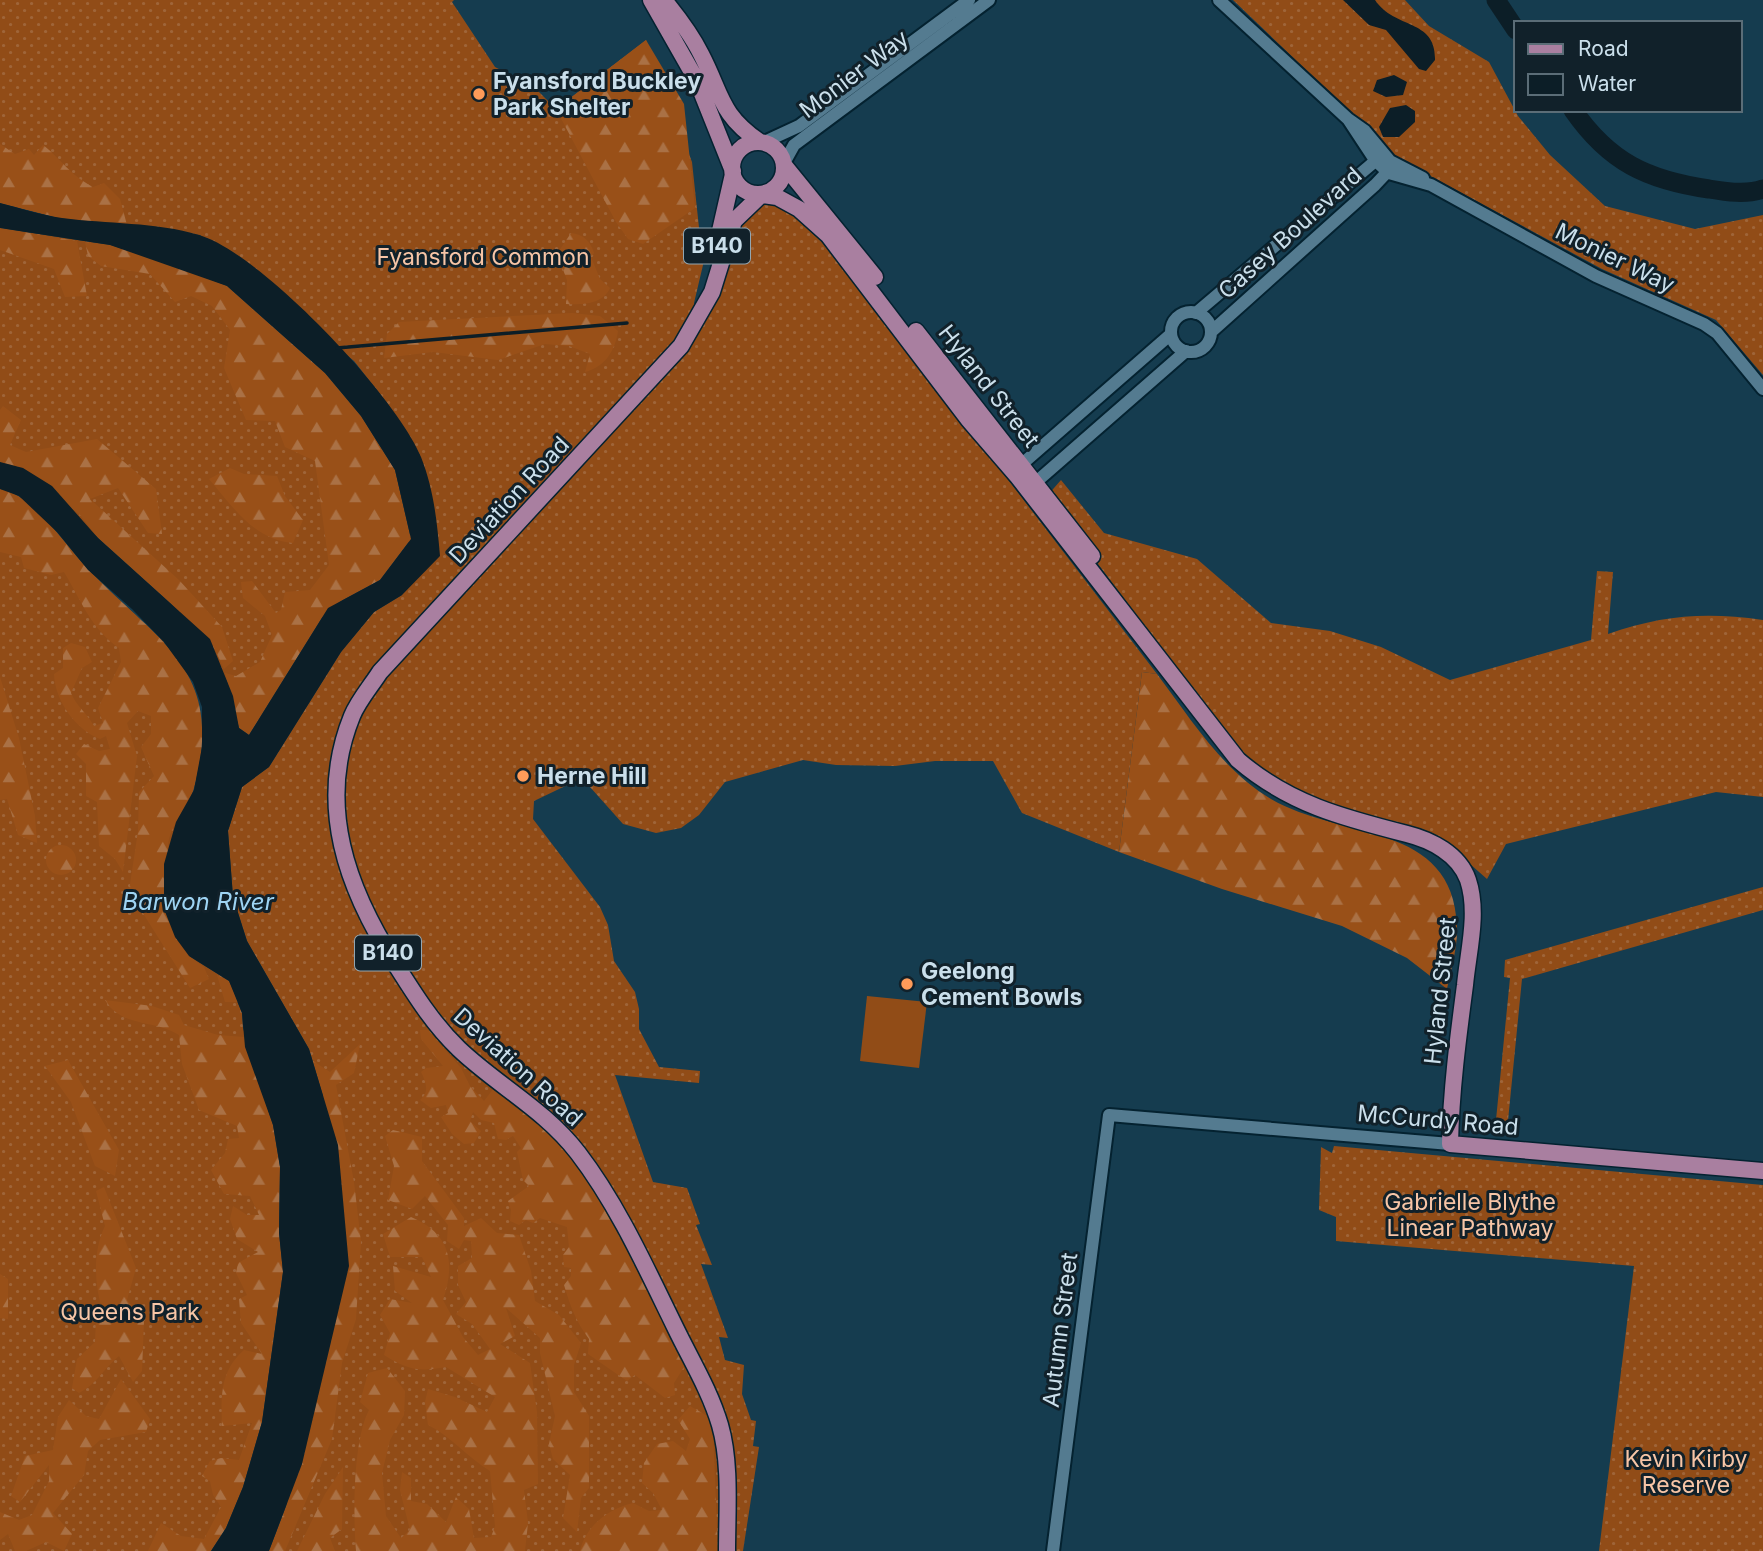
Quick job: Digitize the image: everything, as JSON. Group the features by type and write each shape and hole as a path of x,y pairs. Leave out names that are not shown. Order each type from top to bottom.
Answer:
{"main road":[{"path":"651,0 667,10 701,53 725,110 737,125 777,150 784,164"},
{"path":"667,10 701,87 733,172 742,189 762,195"},
{"name":"B140","path":"733,172 734,158 739,151 761,142"},
{"name":"B140","path":"762,195 779,183 784,164"},
{"name":"Hyland Street","path":"784,164 846,239 1026,476 1120,593 1149,643"},
{"name":"Deviation Road","path":"698,317 733,172"},
{"name":"Deviation Road","path":"727,1551 725,1469 720,1426 708,1394 650,1278 578,1154 539,1111 461,1051 430,1019 361,907 340,847 334,813 335,788 343,743 353,714 380,672 681,346 716,282 734,221 762,195"},
{"name":"Hyland Street","path":"762,195 788,202 817,223 887,309 968,419 1026,476 1102,585 1238,760 1276,789 1328,814 1433,843 1448,853 1467,878 1472,897 1471,932 1453,1086 1450,1144"},
{"name":"McCurdy Road","path":"1450,1144 1763,1171"}],"street":[{"name":"Monier Way","path":"940,29 969,0"},
{"name":"Monier Way","path":"784,164 794,145 915,48 940,29 989,0"},
{"name":"Monier Way","path":"1219,0 1348,120 1385,163 1416,173 1431,185 1595,276 1704,324 1717,333 1763,389"},
{"name":"Monier Way","path":"761,142 796,128 915,48"},
{"name":"Casey Boulevard","path":"1196,313 1385,163"},
{"name":"Casey Boulevard","path":"1211,332 1385,163"},
{"path":"1196,313 1207,320 1211,332 1203,349 1186,351 1026,476 1171,334 1177,318 1196,313"},
{"path":"1171,334 1174,343 1186,351"},
{"name":"McCurdy Road","path":"1109,1115 1450,1144"},
{"name":"Autumn Street","path":"1053,1551 1109,1115"}],"green space":[{"name":"Fyansford Common","path":"0,0 454,0 452,2 495,67 534,87 556,109 646,40 692,162 703,265 694,303 697,316 730,231 761,195 783,207 835,254 1157,674 1142,672 1119,852 1022,813 993,761 935,761 895,766 836,765 803,760 725,782 699,815 681,828 656,833 623,824 582,778 534,801 533,819 600,907 608,925 614,961 635,992 639,1009 639,1029 659,1067 700,1071 699,1083 615,1075 653,1182 687,1188 700,1224 696,1225 712,1265 701,1264 728,1338 719,1337 725,1360 744,1365 742,1394 751,1420 756,1421 753,1446 759,1447 743,1551 269,1551 286,1512 323,1095 309,1049 247,941 233,897 228,831 242,787 269,767 341,652 374,612 402,595 420,455 387,403 354,361 200,235 59,218 0,203"},
{"path":"1233,0 1405,0 1429,26 1489,62 1514,112 1550,155 1605,206 1695,229 1763,215 1763,375 1716,320 1602,269 1386,152 1374,135"},
{"path":"646,40 684,104 695,208 643,244 628,239 616,222 556,109"},
{"path":"0,144 15,154 29,149 34,155 43,145 93,187 104,183 120,199 127,225 59,218 0,203"},
{"path":"0,228 110,245 227,286 411,539 233,696 217,663 194,630 166,598 98,538 0,462"},
{"path":"0,228 77,241 87,296 65,297 54,269 0,250"},
{"path":"571,233 589,242 594,253 591,257 600,279 610,288 597,300 566,304 567,280 557,254"},
{"path":"85,242 110,245 168,263 227,286 325,373 361,416 395,470 411,539 380,580 328,608 249,735 239,728 225,673 236,676 260,662 272,635 265,616 243,598 241,582 252,581 276,613 281,610 285,592 310,590 329,565 315,461 285,447 275,421 246,420 224,368 230,330 212,306 191,296 175,302 150,274 101,266 88,256"},
{"path":"572,313 600,316 618,331 608,357 592,370 585,372 590,354 569,346 545,344 498,360 433,352 384,358 387,334 399,322"},
{"path":"3,406 21,420 10,445 26,452 97,439 156,489 162,534 148,533 118,488 90,499 179,580 222,627 233,661 224,669 210,639 98,538 80,515 23,468 0,462 0,410"},
{"path":"230,468 244,474 277,476 285,496 303,520 293,543 279,541 256,529 236,511 209,479"},
{"path":"1061,480 1104,533 1197,559 1271,623 1330,631 1381,647 1450,680 1591,640 1597,571 1613,572 1608,634 1647,623 1684,617 1722,616 1763,620 1763,797 1716,792 1506,844 1487,879 1445,842 1424,830 1329,808 1282,787 1240,753 1047,496"},
{"name":"Queens Park","path":"0,489 164,642 189,956 229,981 242,1013 243,1028 265,1098 262,1422 211,1551 0,1551"},
{"path":"0,489 25,501 49,523 89,570 162,640 180,662 194,687 201,715 202,748 194,788 169,838 168,850 189,956 204,967 209,979 190,988 129,891 138,831 139,792 154,776 141,747 151,734 151,716 138,711 127,723 137,756 123,872 115,859 99,846 97,802 86,796 86,764 76,754 84,744 99,751 110,749 106,736 100,739 91,735 75,722 58,694 54,674 63,668 63,648 71,643 85,647 92,662 82,668 71,693 94,726 103,723 98,708 121,662 119,648 94,623 64,572 51,575 24,568 21,557 0,552"},
{"path":"1142,672 1157,674 1222,759 1237,774 1271,799 1299,812 1389,838 1415,850 1436,868 1451,892 1457,926 1447,989 1407,958 1342,926 1222,889 1119,852"},
{"path":"0,677 19,738 35,816 37,843 18,835 7,799 0,800"},
{"path":"61,845 67,846 75,854 75,866 67,874 61,875 55,874 47,866 46,860 47,854 55,846"},
{"path":"1763,887 1763,910 1522,979 1507,1131 1495,1130 1510,978 1504,977 1505,960"},
{"path":"217,975 229,981 238,1002 225,1002"},
{"path":"867,996 927,1002 919,1068 860,1061"},
{"path":"105,1000 152,1006 179,1015 184,1025 218,1035 244,1037 273,1125 280,1167 279,1233 283,1272 262,1422 243,1487 226,1528 211,1551 148,1551 161,1523 181,1536 204,1539 221,1507 213,1495 210,1481 202,1476 210,1461 221,1458 239,1460 252,1423 222,1426 222,1404 226,1375 236,1358 244,1350 262,1354 241,1323 239,1299 247,1295 236,1273 238,1263 258,1252 237,1239 230,1219 233,1206 247,1215 259,1215 250,1196 224,1194 211,1170 225,1153 228,1139 239,1138 237,1126 199,1110 182,1064 179,1035 120,1015"},
{"path":"420,1030 428,1030 461,1068 470,1086 484,1101 494,1088 541,1126 574,1162 609,1217 684,1367 674,1383 675,1395 665,1398 635,1375 627,1381 588,1354 589,1339 580,1326 564,1285 571,1276 571,1268 564,1267 563,1255 569,1247 567,1227 540,1218 533,1223 526,1220 519,1225 510,1221 508,1201 529,1186 523,1180 517,1152 521,1148 513,1136 506,1140 498,1139 494,1123 481,1120 473,1112 470,1121 481,1131 474,1143 464,1144 452,1134 441,1117 448,1113 446,1105 431,1108 420,1100 426,1090 421,1072 426,1068 443,1066 421,1039"},
{"path":"360,1044 354,1073 336,1085 354,1182 361,1242 356,1319 342,1363 332,1439 285,1551 269,1551 302,1464 349,1266 323,1095 313,1061 330,1072"},
{"path":"68,1060 119,1150 115,1176 95,1166 71,1102 45,1066"},
{"path":"393,1130 422,1137 422,1161 464,1218 464,1226 481,1218 497,1233 519,1235 531,1271 535,1301 559,1315 581,1343 574,1365 574,1392 589,1416 589,1488 581,1498 577,1532 563,1518 570,1475 553,1459 549,1444 555,1416 540,1353 540,1338 506,1308 515,1336 500,1344 530,1363 537,1412 538,1484 524,1490 528,1523 525,1551 356,1551 357,1458 369,1410 360,1402 368,1373 387,1368 405,1391 404,1415 390,1440 382,1473 386,1516 401,1538 410,1530 400,1490 402,1472 411,1478 411,1501 427,1504 446,1522 456,1497 469,1509 474,1538 491,1537 495,1526 490,1471 428,1425 425,1402 428,1389 455,1397 487,1412 495,1397 446,1367 414,1368 384,1355 390,1333 380,1315 390,1299 412,1303 395,1291 393,1266 431,1277 422,1257 390,1257 383,1234 411,1217 434,1231 442,1240 449,1261 443,1300 463,1337 478,1355 490,1349 472,1324 456,1314 466,1302 458,1285 458,1266 472,1258 471,1241 464,1240 459,1249 447,1241 448,1225 425,1196 412,1209 388,1200 394,1166 385,1136"},
{"path":"1334,1146 1763,1185 1763,1551 1599,1551 1634,1266 1336,1241 1336,1217 1319,1210 1321,1147 1332,1153"},
{"path":"104,1187 136,1268 127,1300 144,1321 142,1371 133,1382 119,1356 90,1386 79,1393 72,1388 77,1359 95,1342 96,1319 113,1319 117,1314 102,1309 97,1288 98,1245 105,1226 96,1191"},
{"path":"0,1274 8,1279 8,1319 0,1318"},
{"path":"121,1379 150,1419 146,1432 100,1440 88,1451 84,1475 53,1513 72,1534 64,1551 46,1542 26,1551 15,1551 8,1534 0,1540 0,1512 19,1520 32,1515 49,1481 49,1465 20,1502 11,1496 25,1456 53,1450 58,1417 69,1400 86,1416 99,1419"},
{"path":"690,1406 709,1417 713,1431 718,1551 580,1551 587,1533 615,1509 633,1503 649,1511 662,1510 653,1493 642,1483 644,1463 657,1444 673,1441 686,1451 690,1439 678,1420"},
{"path":"343,1467 342,1529 330,1538 335,1551 297,1551 325,1494"}],"water":[{"path":"1343,0 1375,0 1393,16 1422,30 1434,47 1435,60 1426,71 1419,69 1386,30 1369,25"},
{"path":"1394,75 1407,82 1403,95 1386,97 1373,91 1377,80"},
{"path":"1406,105 1415,111 1415,122 1399,137 1383,137 1379,127 1390,108"},
{"name":"Barwon River","path":"0,203 62,218 149,225 183,231 225,247 290,297 357,365 407,431 421,457 432,494 440,556 402,595 374,612 341,652 269,767 242,787 228,831 233,897 247,941 309,1049 338,1145 349,1266 302,1464 269,1551 211,1551 226,1528 243,1487 262,1422 283,1272 279,1233 280,1167 273,1125 245,1047 242,1013 229,981 189,956 175,937 164,909 164,864 176,822 194,790 202,747 202,707 193,682 164,642 88,570 57,532 19,496 0,489 0,462 23,468 52,486 98,538 210,639 233,696 239,728 249,735 328,608 380,580 411,539 395,470 361,416 325,373 227,286 110,245 0,228"}],"waterway":[{"path":"1496,0 1514,27"},
{"path":"1575,112 1601,143 1631,166 1648,174 1722,191 1763,189"},
{"path":"337,348 627,323"}],"place":[{"name":"Fyansford Buckley Park Shelter","path":"479,94"},
{"name":"Herne Hill","path":"523,776"},
{"name":"Geelong Cement Bowls","path":"907,984"}],"park label":[{"name":"Gabrielle Blythe Linear Pathway","path":"1470,1215"},
{"name":"Kevin Kirby Reserve","path":"1686,1472"}]}
